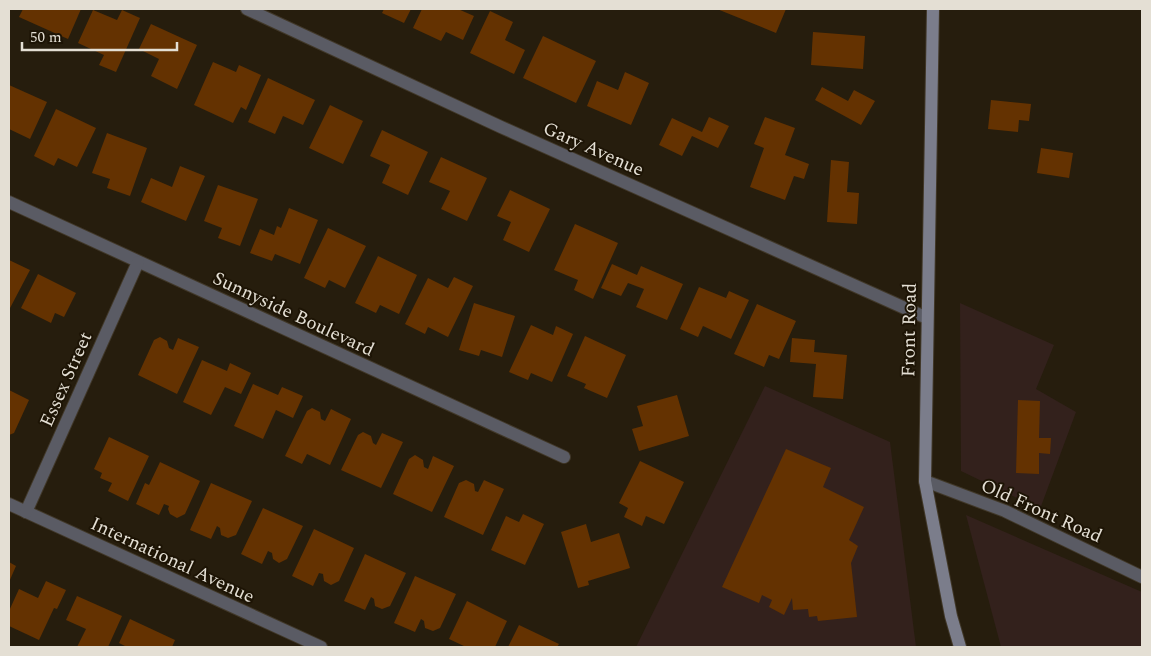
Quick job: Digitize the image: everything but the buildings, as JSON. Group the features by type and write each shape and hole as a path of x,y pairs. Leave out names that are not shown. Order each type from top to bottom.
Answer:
{"main road":[{"name":"Front Road","path":"934,9 925,482 951,616 960,647"}],"street":[{"name":"Gary Avenue","path":"247,9 501,127 927,318"},
{"name":"Sunnyside Boulevard","path":"9,202 564,457"},
{"name":"Essex Street","path":"26,512 138,262"},
{"name":"Old Front Road","path":"925,482 1006,511 1142,577"},
{"name":"International Avenue","path":"9,504 321,647"}],"shaded area":[{"path":"960,303 1054,345 1036,389 1076,412 1040,509 961,471"},
{"path":"765,386 890,442 916,647 636,647"},
{"path":"966,515 1142,592 1142,647 1001,647"}]}
